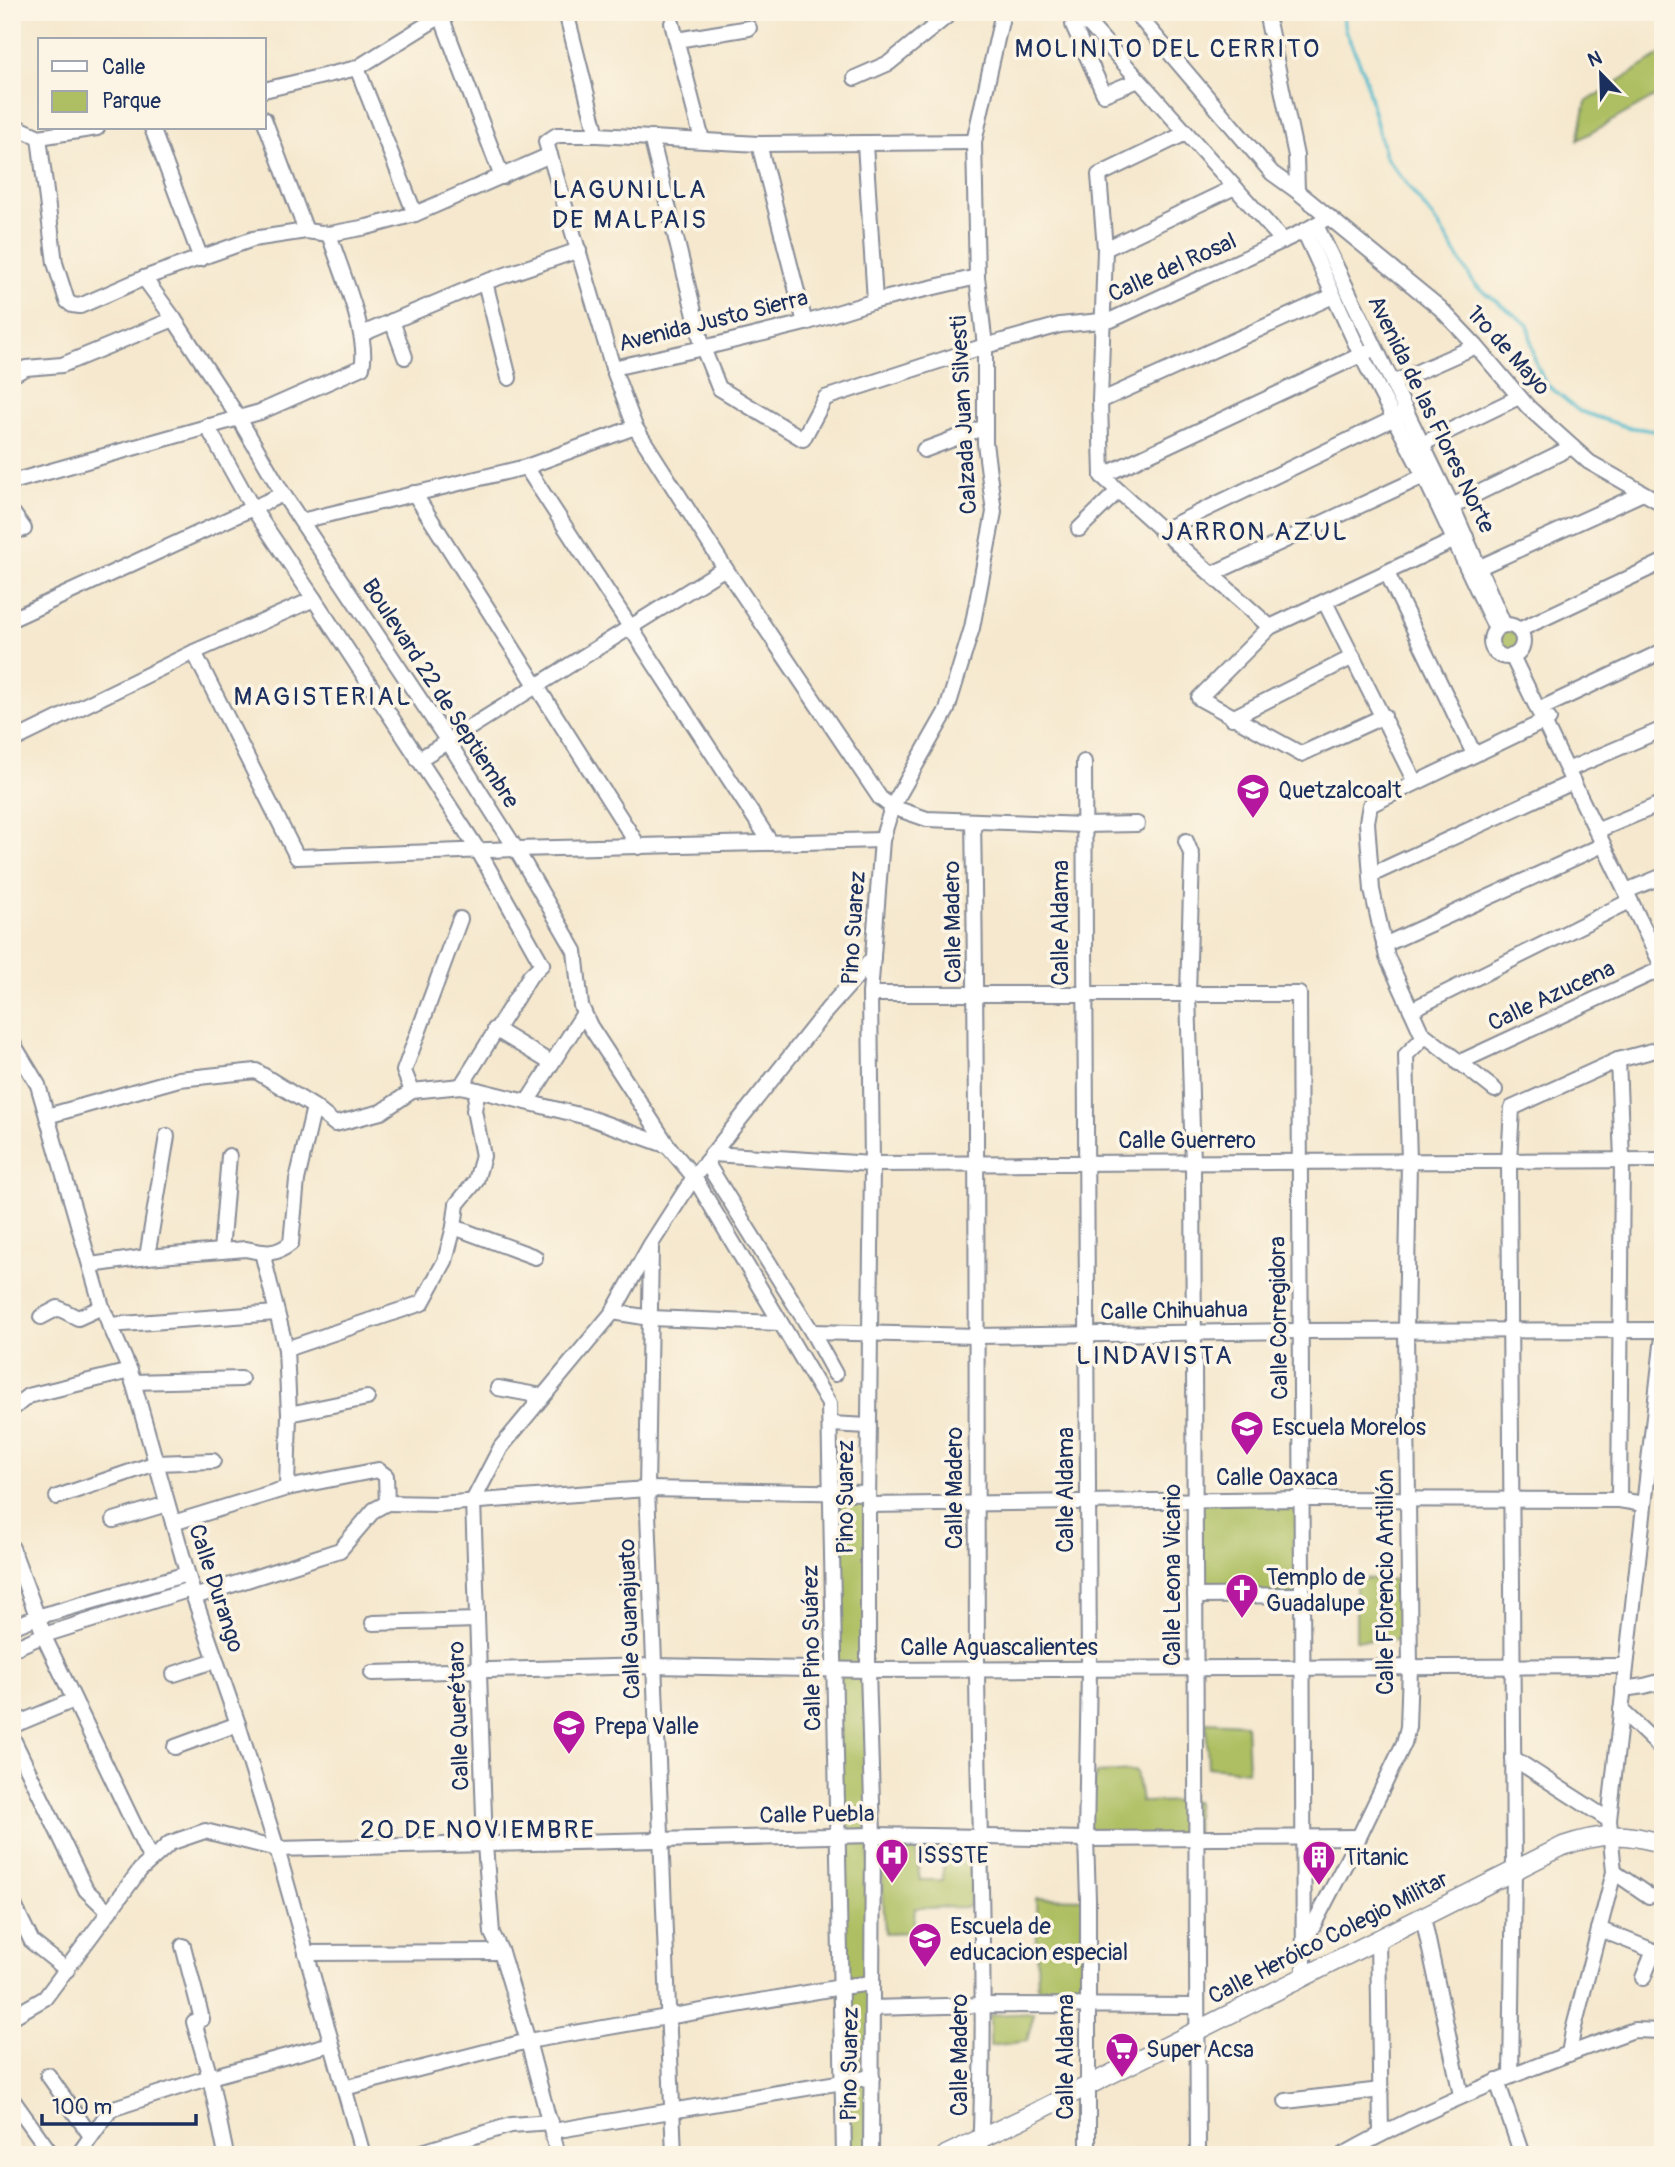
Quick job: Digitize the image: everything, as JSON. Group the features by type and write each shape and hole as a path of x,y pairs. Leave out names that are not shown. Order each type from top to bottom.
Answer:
{"main road":[{"name":"Calle Heróico Colegio Militar","path":"960,2155 1024,2118 1563,1846 1609,1828 1663,1844"},
{"name":"Calle Heróico Colegio Militar","path":"946,2155 981,2145"}],"street":[{"path":"566,12 597,135"},
{"path":"855,78 889,63 952,12"},
{"name":"Calzada Juan Silvesti","path":"882,839 892,807 947,710 972,628 994,512 985,427 985,346 977,277 974,142 1003,12"},
{"path":"1135,12 1272,173 1329,217"},
{"path":"1266,12 1296,156 1297,191"},
{"path":"266,90 357,68 444,14 502,177"},
{"path":"672,23 702,140"},
{"path":"1139,80 1104,94 1073,25 1088,23 1139,80 1186,133 1283,241"},
{"path":"677,40 749,28"},
{"path":"357,68 415,214"},
{"path":"266,124 306,230"},
{"path":"12,125 39,137 84,130"},
{"path":"153,130 201,259"},
{"path":"1186,133 1099,175 1105,248 1101,321 1102,476 1270,627"},
{"path":"39,137 55,263 67,301 80,306 144,278 253,239 306,230 329,234 415,214 502,177 548,148 557,135 651,137 759,144 974,142"},
{"path":"651,137 704,348"},
{"path":"759,144 805,323"},
{"path":"864,144 875,301"},
{"path":"548,148 613,368"},
{"path":"1105,248 1235,187"},
{"name":"Calle del Rosal","path":"704,348 719,388 803,439 825,398 985,346 1060,325 1111,320 1329,217"},
{"name":"1ro de Mayo","path":"1329,217 1440,308 1529,408 1589,462 1663,504"},
{"name":"Avenida de las Flores Norte","path":"1310,228 1333,296 1361,355 1400,415 1422,443 1452,506 1461,538 1500,627"},
{"name":"Avenida de las Flores Norte","path":"1310,228 1393,383 1400,415 1424,476 1480,567 1500,627"},
{"path":"12,482 260,412 362,367 365,358 362,334 329,234"},
{"path":"362,334 485,282 579,250"},
{"name":"Avenida Justo Sierra","path":"892,807 880,797 725,568 635,427 613,368 805,323 875,301 977,277"},
{"name":"Boulevard 22 de Septiembre","path":"144,278 238,417 301,522 447,740 516,849 575,951 581,1006 590,1026 668,1146"},
{"path":"485,282 509,378"},
{"path":"1100,401 1333,296"},
{"path":"12,375 26,368 62,365 174,319"},
{"path":"392,321 405,357"},
{"path":"1393,383 1476,346"},
{"path":"1102,476 1376,348"},
{"path":"1422,443 1519,397"},
{"path":"1161,530 1400,415"},
{"path":"207,426 252,508 478,850 542,964 530,976 461,1086"},
{"path":"301,522 526,467 635,427"},
{"path":"924,450 985,427"},
{"path":"1452,506 1572,447"},
{"path":"526,467 771,843"},
{"path":"1212,574 1424,476"},
{"path":"1079,529 1118,491"},
{"path":"1480,567 1643,492"},
{"path":"414,493 639,847"},
{"path":"12,619 283,494"},
{"path":"12,512 18,530"},
{"path":"1384,716 1301,754 1199,698 1270,627 1461,538"},
{"path":"1520,633 1522,645 1514,654 1501,656 1493,649 1490,639 1500,627 1520,633 1616,588 1663,562"},
{"path":"418,760 725,568"},
{"path":"1616,588 1663,570"},
{"path":"1387,573 1474,754"},
{"path":"12,741 194,652 314,599"},
{"path":"1325,602 1415,782"},
{"path":"1495,1090 1421,1032 1387,957 1371,875 1367,822 1370,805 1474,754 1663,651"},
{"path":"194,652 297,857 882,839"},
{"path":"1514,654 1663,968"},
{"path":"1232,718 1353,657"},
{"path":"1371,875 1663,729"},
{"name":"Calle Aldama","path":"1084,762 1089,1669 1086,1839 1088,2155"},
{"path":"1599,830 1663,803"},
{"path":"892,807 927,819 1083,825 1137,824"},
{"name":"Calle Madero","path":"973,821 976,994 977,1670 983,2005 981,2145"},
{"path":"1599,830 1603,845 1663,956"},
{"name":"Pino Suarez","path":"871,2155 873,1835 868,1670 872,1164 870,994 882,839"},
{"name":"Calle Leona Vicario","path":"1186,841 1192,856 1188,994 1193,1163 1198,2155"},
{"path":"1384,945 1603,845"},
{"path":"1411,1010 1663,876"},
{"path":"412,1091 404,1071 460,919"},
{"path":"651,1244 694,1177 827,1010 873,958"},
{"name":"Calle Azucena","path":"1458,1063 1663,968"},
{"path":"870,994 1188,994"},
{"name":"Calle Corregidora","path":"1188,994 1299,994 1304,1977"},
{"path":"527,1102 584,1013"},
{"path":"495,1029 551,1063"},
{"name":"Calle Florencio Antillón","path":"1303,1944 1359,1837 1404,1743 1408,1727 1410,1667 1406,1330 1409,1161 1406,1055 1425,1036"},
{"name":"Calle Durango","path":"12,1042 38,1084 102,1307 132,1376 192,1593 238,1724 277,1849 363,2155"},
{"path":"1522,2155 1504,2079 1514,1871 1508,1161 1512,1108 1618,1060 1663,1048"},
{"path":"1618,1060 1622,1160 1619,1500"},
{"path":"47,1116 179,1079 256,1072 314,1107 335,1124 381,1112 412,1091 461,1086 587,1117 668,1146 694,1177"},
{"path":"286,1349 422,1303 445,1261 457,1204 476,1181 483,1156 474,1110 478,1090"},
{"path":"91,1265 147,1257 246,1249 280,1252 291,1243 297,1180 314,1107"},
{"path":"147,1257 167,1136"},
{"path":"221,1251 229,1156"},
{"path":"709,1158 835,1374"},
{"name":"Calle Guerrero","path":"709,1158 872,1164 1663,1160"},
{"name":"Calle Pino Suárez","path":"694,1177 829,1404 844,2155"},
{"path":"454,1227 535,1257"},
{"name":"Calle Querétaro","path":"558,2155 528,2041 501,1952 492,1933 485,1845 473,1502 501,1447 613,1312 651,1244"},
{"name":"Calle Guanajuato","path":"651,1244 647,1489 674,2155"},
{"path":"262,1252 286,1349 288,1488"},
{"path":"41,1317 58,1308 78,1318 102,1307"},
{"path":"613,1312 650,1318 780,1324"},
{"path":"110,1325 276,1313"},
{"name":"Calle Chihuahua","path":"812,1332 977,1336 1406,1330 1663,1330"},
{"path":"1569,2054 1614,1871 1609,1828 1663,1339"},
{"path":"12,1409 28,1396 132,1376 241,1379"},
{"path":"498,1388 542,1396"},
{"path":"289,1414 367,1398"},
{"path":"830,1424 869,1426"},
{"path":"57,1497 156,1463 213,1461"},
{"path":"12,1627 41,1627 192,1593 340,1550 374,1510 387,1503 386,1476 378,1470 288,1488 173,1523"},
{"name":"Calle Oaxaca","path":"387,1503 438,1504 647,1489 831,1492 868,1499 977,1504 1408,1499 1619,1500 1644,1504"},
{"path":"114,1520 167,1504"},
{"path":"13,1553 41,1627 150,1860"},
{"path":"12,1649 41,1627 187,1574"},
{"path":"1195,1595 1302,1595"},
{"path":"373,1623 477,1620"},
{"path":"174,1674 216,1660"},
{"name":"Calle Aguascalientes","path":"372,1673 653,1666 977,1670 1625,1666"},
{"path":"1623,1689 1663,1681"},
{"path":"12,1726 74,1700"},
{"path":"1621,1710 1663,1750"},
{"path":"175,1747 238,1724"},
{"path":"12,1737 86,1890 109,1912"},
{"path":"1513,1758 1609,1828"},
{"name":"Calle Puebla","path":"12,2017 45,1997 150,1860 170,1843 205,1831 277,1849 873,1835 1086,1839 1359,1837"},
{"path":"1614,1871 1649,1896"},
{"path":"12,1901 32,1942 67,1970"},
{"path":"1423,1917 1461,2095"},
{"path":"1599,1929 1654,1951 1643,1978"},
{"path":"1378,1939 1381,2133"},
{"path":"183,1946 202,2019 194,2022 210,2077 226,2155"},
{"path":"306,1953 501,1952"},
{"path":"344,2088 528,2041 872,1983"},
{"path":"872,2008 983,2005 1196,2006"},
{"path":"1343,2155 1381,2133 1461,2095 1634,2030 1663,2031"},
{"path":"78,2155 111,2109 210,2077 331,2044"},
{"path":"48,2075 91,2136"},
{"path":"412,2155 511,2125 552,2126 672,2111 872,2077"},
{"path":"1286,2101 1381,2090"},
{"path":"12,2099 52,2155"}],"green space":[{"path":"1663,53 1663,92 1578,140 1586,102"},
{"path":"1499,627 1521,635 1512,656 1491,645"},
{"path":"831,1492 868,1493 871,2155 844,2155"},
{"path":"1301,1501 1302,1595 1195,1596 1195,1503"},
{"path":"1356,1578 1398,1580 1400,1640 1356,1640"},
{"path":"1206,1722 1246,1724 1248,1771 1208,1767"},
{"path":"1136,1771 1141,1802 1196,1801 1196,1838 1086,1839 1096,1773"},
{"path":"880,1839 915,1843 920,1880 942,1880 946,1839 980,1840 969,1907 915,1908 913,1932 885,1933"},
{"path":"1036,1898 1087,1899 1087,1996 1038,1999"},
{"path":"1034,2013 1027,2041 990,2046 990,2015"}],"waterway":[{"path":"1342,12 1345,30 1363,70 1385,156 1439,226 1475,285 1528,325 1535,361 1545,383 1579,411 1627,427 1663,432"}],"place":[{"name":"Quetzalcoalt","path":"1253,820"},
{"name":"Escuela Morelos","path":"1247,1457"},
{"name":"Templo de Guadalupe","path":"1242,1620"},
{"name":"Prepa Valle","path":"569,1756"},
{"name":"ISSSTE","path":"892,1885"},
{"name":"Titanic","path":"1319,1887"},
{"name":"Escuela de educacion especial","path":"925,1969"},
{"name":"Super Acsa","path":"1122,2079"}],"district":[{"name":"MOLINITO DEL CERRITO","path":"1168,48"},
{"name":"LAGUNILLA DE MALPAIS","path":"630,204"},
{"name":"JARRON AZUL","path":"1255,531"},
{"name":"MAGISTERIAL","path":"323,696"},
{"name":"LINDAVISTA","path":"1155,1355"},
{"name":"20 DE NOVIEMBRE","path":"478,1829"}]}
